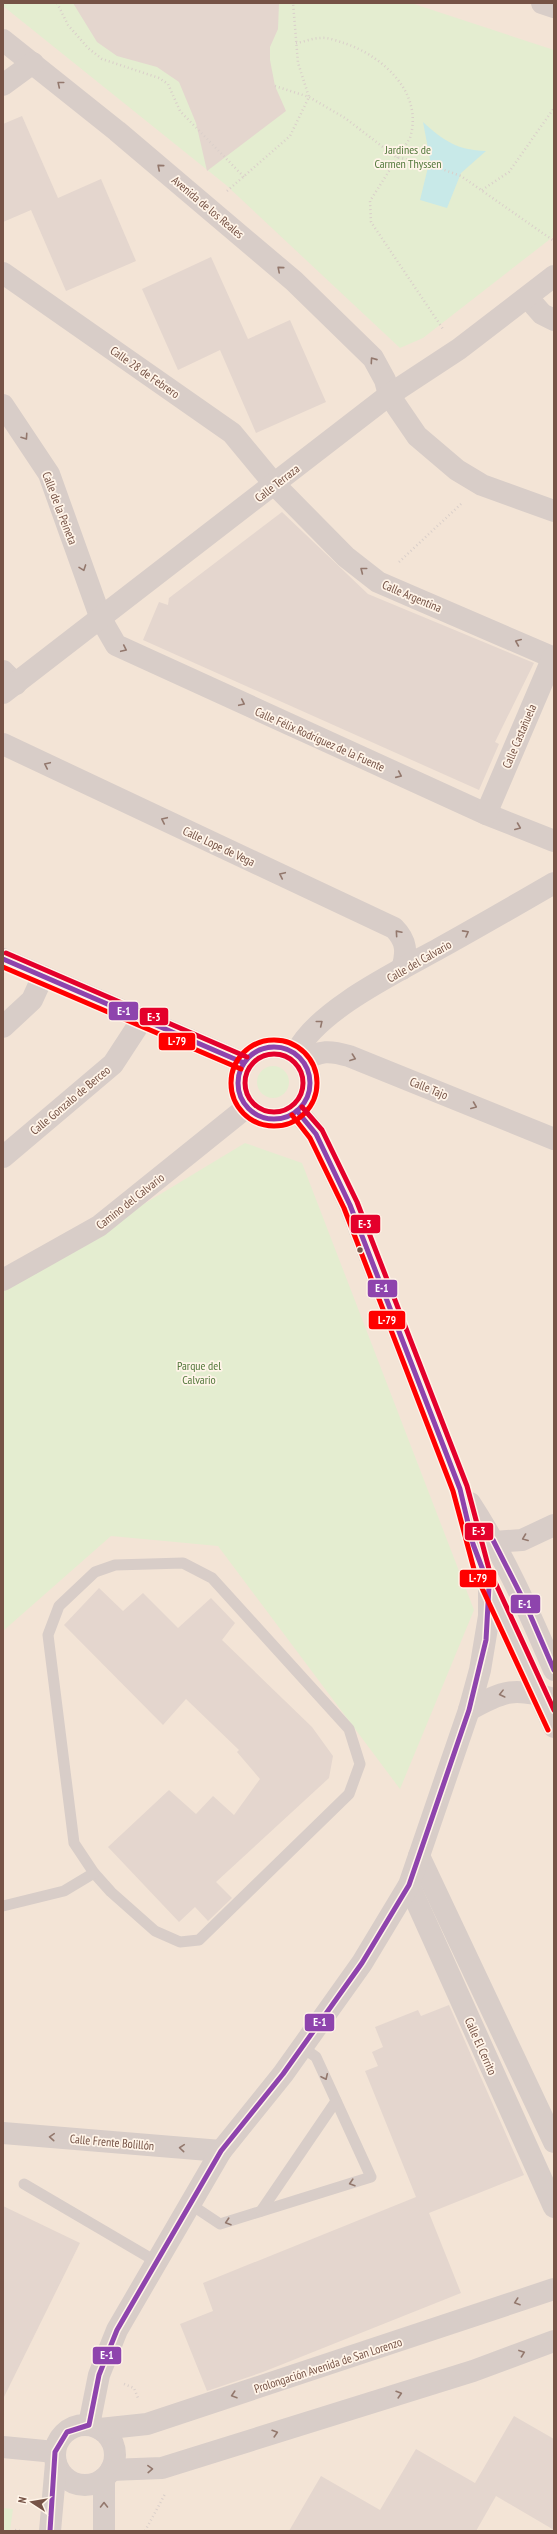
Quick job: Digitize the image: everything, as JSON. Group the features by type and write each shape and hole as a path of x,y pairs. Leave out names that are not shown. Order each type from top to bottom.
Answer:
{"street":[{"path":"542,3 554,7"},
{"name":"Avenida de los Reales","path":"3,40 209,207 294,281 372,358 385,380 389,395 417,436 457,470 482,484 554,511"},
{"path":"3,85 33,63"},
{"name":"Calle 28 de Febrero","path":"3,273 232,433 275,485"},
{"name":"Calle Terraza","path":"7,683 101,619 389,395 459,349 528,298 554,276"},
{"path":"528,298 542,314 554,320"},
{"name":"Calle de la Peineta","path":"3,405 49,474 101,619"},
{"name":"Calle Argentina","path":"275,485 346,557 378,582 553,658"},
{"name":"Calle Félix Rodríguez de la Fuente","path":"101,619 116,645 486,814 554,841"},
{"name":"Calle Castañuela","path":"486,814 553,658"},
{"name":"Calle Lope de Vega","path":"3,744 394,928 401,935 406,947 402,969"},
{"name":"Calle del Calvario","path":"300,1058 306,1036 318,1025 402,969 554,884"},
{"path":"3,959 143,1018 244,1063"},
{"path":"3,1027 32,1000 43,976"},
{"name":"Calle Gonzalo de Berceo","path":"3,1157 114,1064 143,1018"},
{"path":"262,1048 286,1048 300,1058 310,1079 310,1088 305,1101 297,1111 287,1117 266,1118 255,1114 247,1107 240,1097 238,1086 239,1074 244,1063 252,1054 262,1048"},
{"name":"Calle Tajo","path":"300,1058 321,1052 336,1052 349,1056 554,1139"},
{"name":"Camino del Calvario","path":"3,1280 100,1226 247,1107"},
{"path":"297,1111 316,1134 350,1205 460,1489 474,1544 488,1586 546,1697 554,1727"},
{"path":"460,1489 494,1542 525,1603 554,1670"},
{"path":"494,1542 522,1540 554,1525"},
{"path":"94,2427 99,2375 117,2330 190,2204 221,2151 302,2047 362,1963 409,1885 469,1710 486,1640 488,1586"},
{"path":"469,1710 497,1694 511,1692 546,1697"},
{"name":"Calle El Cerrito","path":"419,1856 554,2142"},
{"name":"Calle El Cerrito","path":"409,1885 554,2207"},
{"name":"Calle Frente Bolillón","path":"3,2133 221,2151"},
{"name":"Prolongación Avenida de San Lorenzo","path":"94,2427 147,2424 554,2289"},
{"path":"56,2458 62,2474 70,2482 82,2486 93,2485 108,2475 162,2468 473,2371 554,2342"},
{"path":"50,2531 56,2458 59,2441 66,2432 77,2426 94,2427 109,2437 114,2447 115,2459 108,2475 104,2531"},
{"path":"3,2447 56,2458"}],"lane":[{"path":"183,1563 212,1578 349,1729 360,1764 349,1794 199,1940 180,1942 155,1931 111,1892 94,1873 74,1843 48,1634 59,1606 95,1572 115,1565 183,1563"},
{"path":"3,1906 64,1891 94,1873"},
{"path":"190,2204 220,2224 371,2177 316,2057 302,2047"},
{"path":"262,2211 336,2101"},
{"path":"24,2184 157,2262"}],"path":[{"path":"57,3 68,25 88,48 102,60 159,78 168,84 180,111 244,177"},
{"path":"209,207 290,136 309,97 298,63 293,3"},
{"path":"296,43 320,38 333,39 372,56 390,69 404,88 414,120 410,138 396,157 370,201 371,222 444,331 459,349"},
{"path":"275,86 309,97 345,118 396,157 426,163 461,176 554,241"},
{"path":"482,190 509,172 554,108"},
{"path":"378,582 482,484"},
{"path":"16,2530 21,2531"}],"shaded area":[{"path":"3,3 554,3 554,2531 3,2531"}],"green space":[{"name":"Jardines de Carmen Thyssen","path":"3,3 411,3 554,50 554,236 423,338 400,348 226,185 3,6"},
{"path":"273,1066 282,1069 286,1073 289,1082 286,1091 282,1095 273,1098 264,1095 260,1091 257,1082 260,1073 264,1069"},
{"name":"Parque del Calvario","path":"245,1143 302,1163 474,1610 400,1789 218,1546 111,1536 3,1631 3,1289"},
{"path":"3,2508 13,2509 10,2531 3,2531"}],"water":[{"path":"423,122 452,143 467,149 486,151 461,173 447,208 420,200 430,159"}],"building":[{"path":"73,3 279,3 278,29 270,47 270,60 275,86 286,111 207,171 196,123 179,82 157,67 117,56 97,42"},
{"path":"22,116 58,198 101,179 136,261 66,291 31,210 3,222 3,124"},
{"path":"211,257 248,339 290,320 326,402 256,433 220,350 178,370 142,289"},
{"path":"282,512 368,594 534,663 495,742 499,744 479,790 143,640 159,602 168,605 169,598"},
{"path":"99,1588 123,1611 143,1593 178,1628 211,1598 235,1623 222,1640 312,1727 333,1756 329,1778 216,1882 232,1898 208,1921 195,1907 179,1922 108,1847 169,1790 196,1814 213,1796 234,1815 260,1779 237,1752 239,1750 186,1699 163,1725 64,1625"},
{"path":"449,2005 524,2175 429,2213 461,2293 263,2372 207,2391 180,2324 213,2311 203,2283 416,2197 365,2071 378,2066 372,2052 383,2047 375,2027 418,2010 421,2016"},
{"path":"3,2206 80,2243 3,2399"},
{"path":"514,2416 554,2439 554,2530 496,2496 476,2531 289,2531 321,2476 380,2510 416,2449 475,2483"}],"transit line":[{"name":"E-3","path":"6,953 247,1057"},
{"name":"E-1","path":"3,959 244,1063"},
{"name":"L-79","path":"3,967 241,1069"},
{"name":"L-79","path":"274,1040 291,1043 305,1052 314,1066 317,1083 314,1100 305,1114 291,1123 274,1126 257,1123 243,1114 234,1100 231,1083 234,1066 243,1052 257,1043 274,1040"},
{"name":"E-1","path":"274,1047 288,1050 300,1057 307,1069 310,1083 307,1097 300,1109 288,1116 274,1119 260,1116 248,1109 241,1097 238,1083 241,1069 248,1057 260,1050 274,1047"},
{"name":"E-3","path":"268,1054 280,1054 295,1062 303,1077 303,1083 303,1089 295,1104 280,1112 268,1112 253,1104 245,1089 245,1077 253,1062 268,1054"},
{"name":"E-3","path":"302,1107 322,1130 357,1202 467,1486 489,1569 554,1710"},
{"name":"E-1","path":"50,2531 55,2452 67,2432 89,2425 99,2375 117,2330 221,2151 283,2074 362,1963 409,1885 469,1710 486,1640 489,1586 473,1544 460,1489 350,1205 316,1134 297,1111"},
{"name":"L-79","path":"292,1115 310,1138 344,1208 453,1491 475,1573 548,1730"},
{"name":"E-1","path":"493,1540 525,1603 554,1670"}]}
